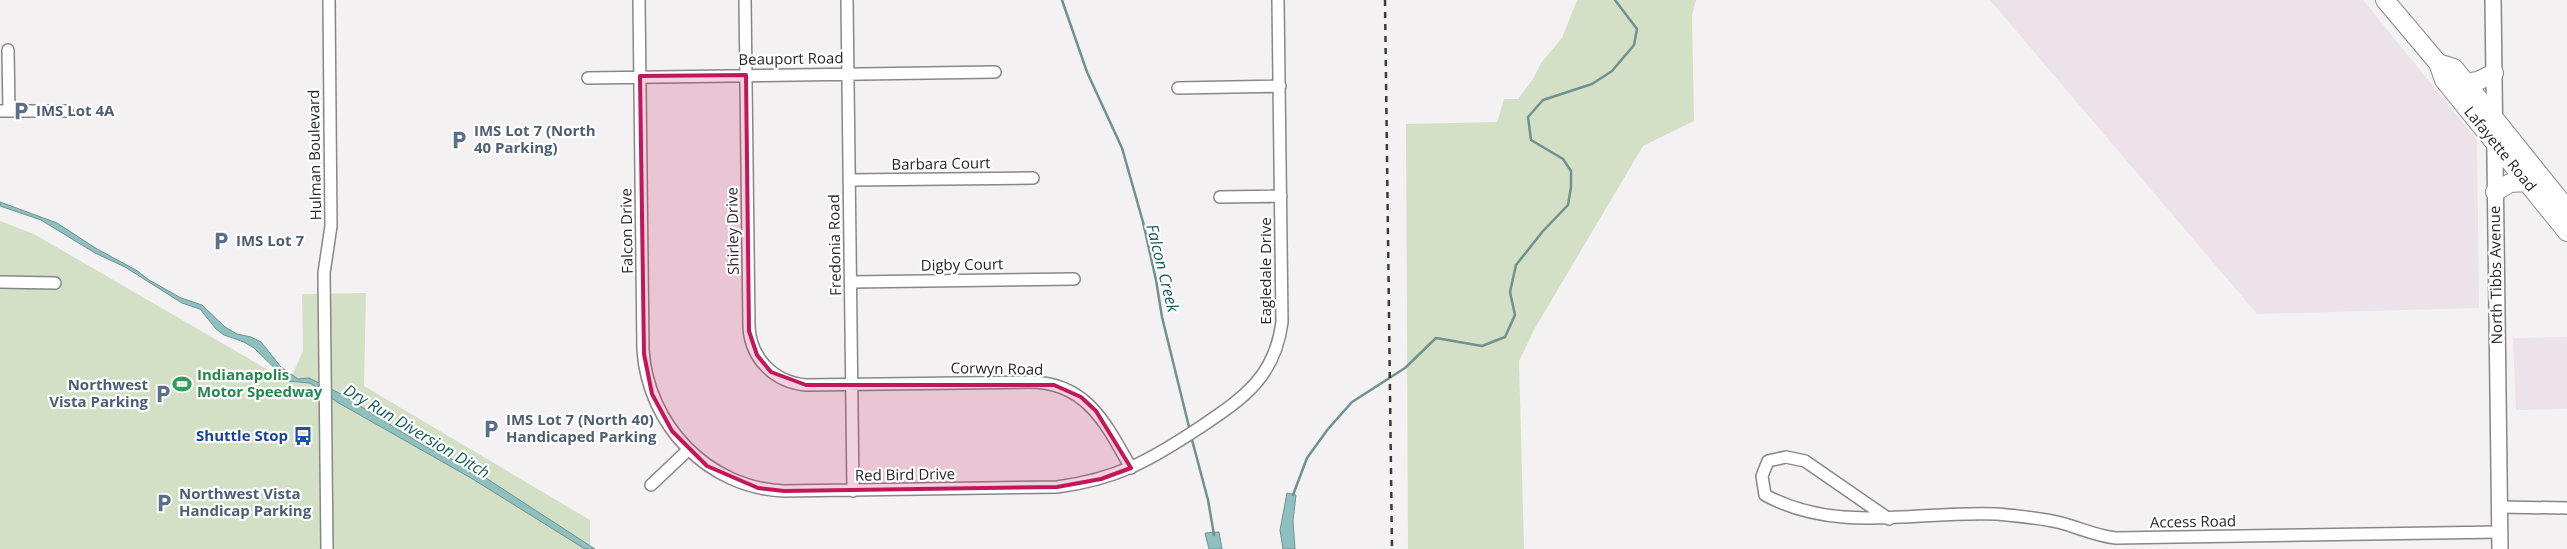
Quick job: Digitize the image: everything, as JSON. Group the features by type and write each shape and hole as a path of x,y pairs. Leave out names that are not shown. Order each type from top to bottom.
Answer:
{"main road":[{"name":"Lafayette Road","path":"2385,0 2438,63 2444,80 2567,232"},
{"name":"Lafayette Road","path":"2438,63 2454,68 2567,209"},
{"path":"2465,82 2478,81 2494,73"},
{"path":"2495,192 2510,183 2526,182"}],"street":[{"name":"Hulman Boulevard","path":"326,549 324,273 331,226 329,0"},
{"name":"Falcon Drive","path":"639,0 645,366 650,387 661,414 688,450"},
{"name":"Shirley Drive","path":"745,0 749,327 752,343 765,366 784,380 806,385 852,384"},
{"name":"Fredonia Road","path":"847,0 854,491"},
{"name":"Eagledale Drive","path":"1131,468 1154,457 1181,440 1251,390 1264,373 1277,346 1283,314 1278,0"},
{"name":"North Tibbs Avenue","path":"2493,0 2500,549"},
{"path":"8,50 5,111 67,111"},
{"name":"Beauport Road","path":"588,78 995,72"},
{"path":"1178,88 1280,86"},
{"name":"Barbara Court","path":"849,180 1033,178"},
{"path":"1220,197 1281,196"},
{"name":"Digby Court","path":"851,282 1074,279"},
{"path":"0,282 55,283"},
{"name":"Corwyn Road","path":"852,384 1037,382 1054,385 1080,397 1096,411 1131,468"},
{"path":"651,485 688,450"},
{"name":"Red Bird Drive","path":"688,450 721,474 758,488 780,491 1057,487 1101,480 1131,468"},
{"name":"Access Road","path":"1889,519 1805,461 1786,457 1768,462 1762,476 1765,495 1782,504 1830,516 1889,519 1996,514 2046,520 2100,537 2500,532"},
{"path":"2500,507 2567,508"}],"highlighted area":[{"path":"746,75 749,331 757,355 771,372 806,385 1054,385 1081,397 1096,411 1131,468 1101,479 1057,487 784,491 758,488 707,466 672,431 652,394 644,354 640,76"}],"shaded area":[{"path":"1990,0 2363,0 2477,140 2479,308 2257,314"},
{"path":"2567,337 2567,409 2516,410 2513,338"}],"green space":[{"path":"1577,0 1696,0 1692,15 1694,121 1643,146 1535,328 1519,361 1524,549 1408,549 1406,124 1497,122 1504,99 1518,99 1533,79 1541,63 1562,38"},
{"name":"Indianapolis Motor Speedway","path":"0,221 34,234 289,382 303,351 302,294 366,293 364,386 590,520 590,549 0,549"}],"water":[{"path":"0,202 57,223 97,249 136,270 149,280 181,298 202,305 225,327 237,334 251,337 261,342 281,367 298,379 309,378 339,393 423,445 472,469 595,549 585,549 471,478 337,402 310,383 288,381 254,348 244,342 224,335 216,329 200,309 182,303 125,267 95,253 41,220 0,206"},
{"path":"1287,493 1296,495 1293,521 1295,549 1283,549 1280,530"},
{"path":"1219,532 1222,549 1209,549 1205,533"}],"waterway":[{"name":"Falcon Creek","path":"1062,0 1087,72 1122,148 1143,222 1162,317 1190,431"},
{"path":"1293,495 1307,458 1328,429 1352,402 1405,368 1436,338 1482,346 1505,337 1515,315 1510,292 1516,265 1543,231 1568,205 1571,187 1571,171 1563,159 1531,140 1528,117 1543,100 1592,84 1612,71 1634,45 1637,29 1615,0"},
{"name":"Falcon Creek","path":"1191,436 1208,500 1214,535"}],"railway":[{"path":"1385,0 1392,549"}],"place":[{"name":"IMS Lot 4A","path":"21,111"},
{"name":"IMS Lot 7 (North 40 Parking)","path":"459,140"},
{"name":"IMS Lot 7","path":"221,241"},
{"name":"Indianapolis Motor Speedway","path":"182,384"},
{"name":"Northwest Vista Parking","path":"163,394"},
{"name":"IMS Lot 7 (North 40) Handicaped Parking","path":"491,429"},
{"name":"Shuttle Stop","path":"303,436"},
{"name":"Northwest Vista Handicap Parking","path":"164,503"}],"water label":[{"name":"Dry Run Diversion Ditch","path":"417,431"}]}
